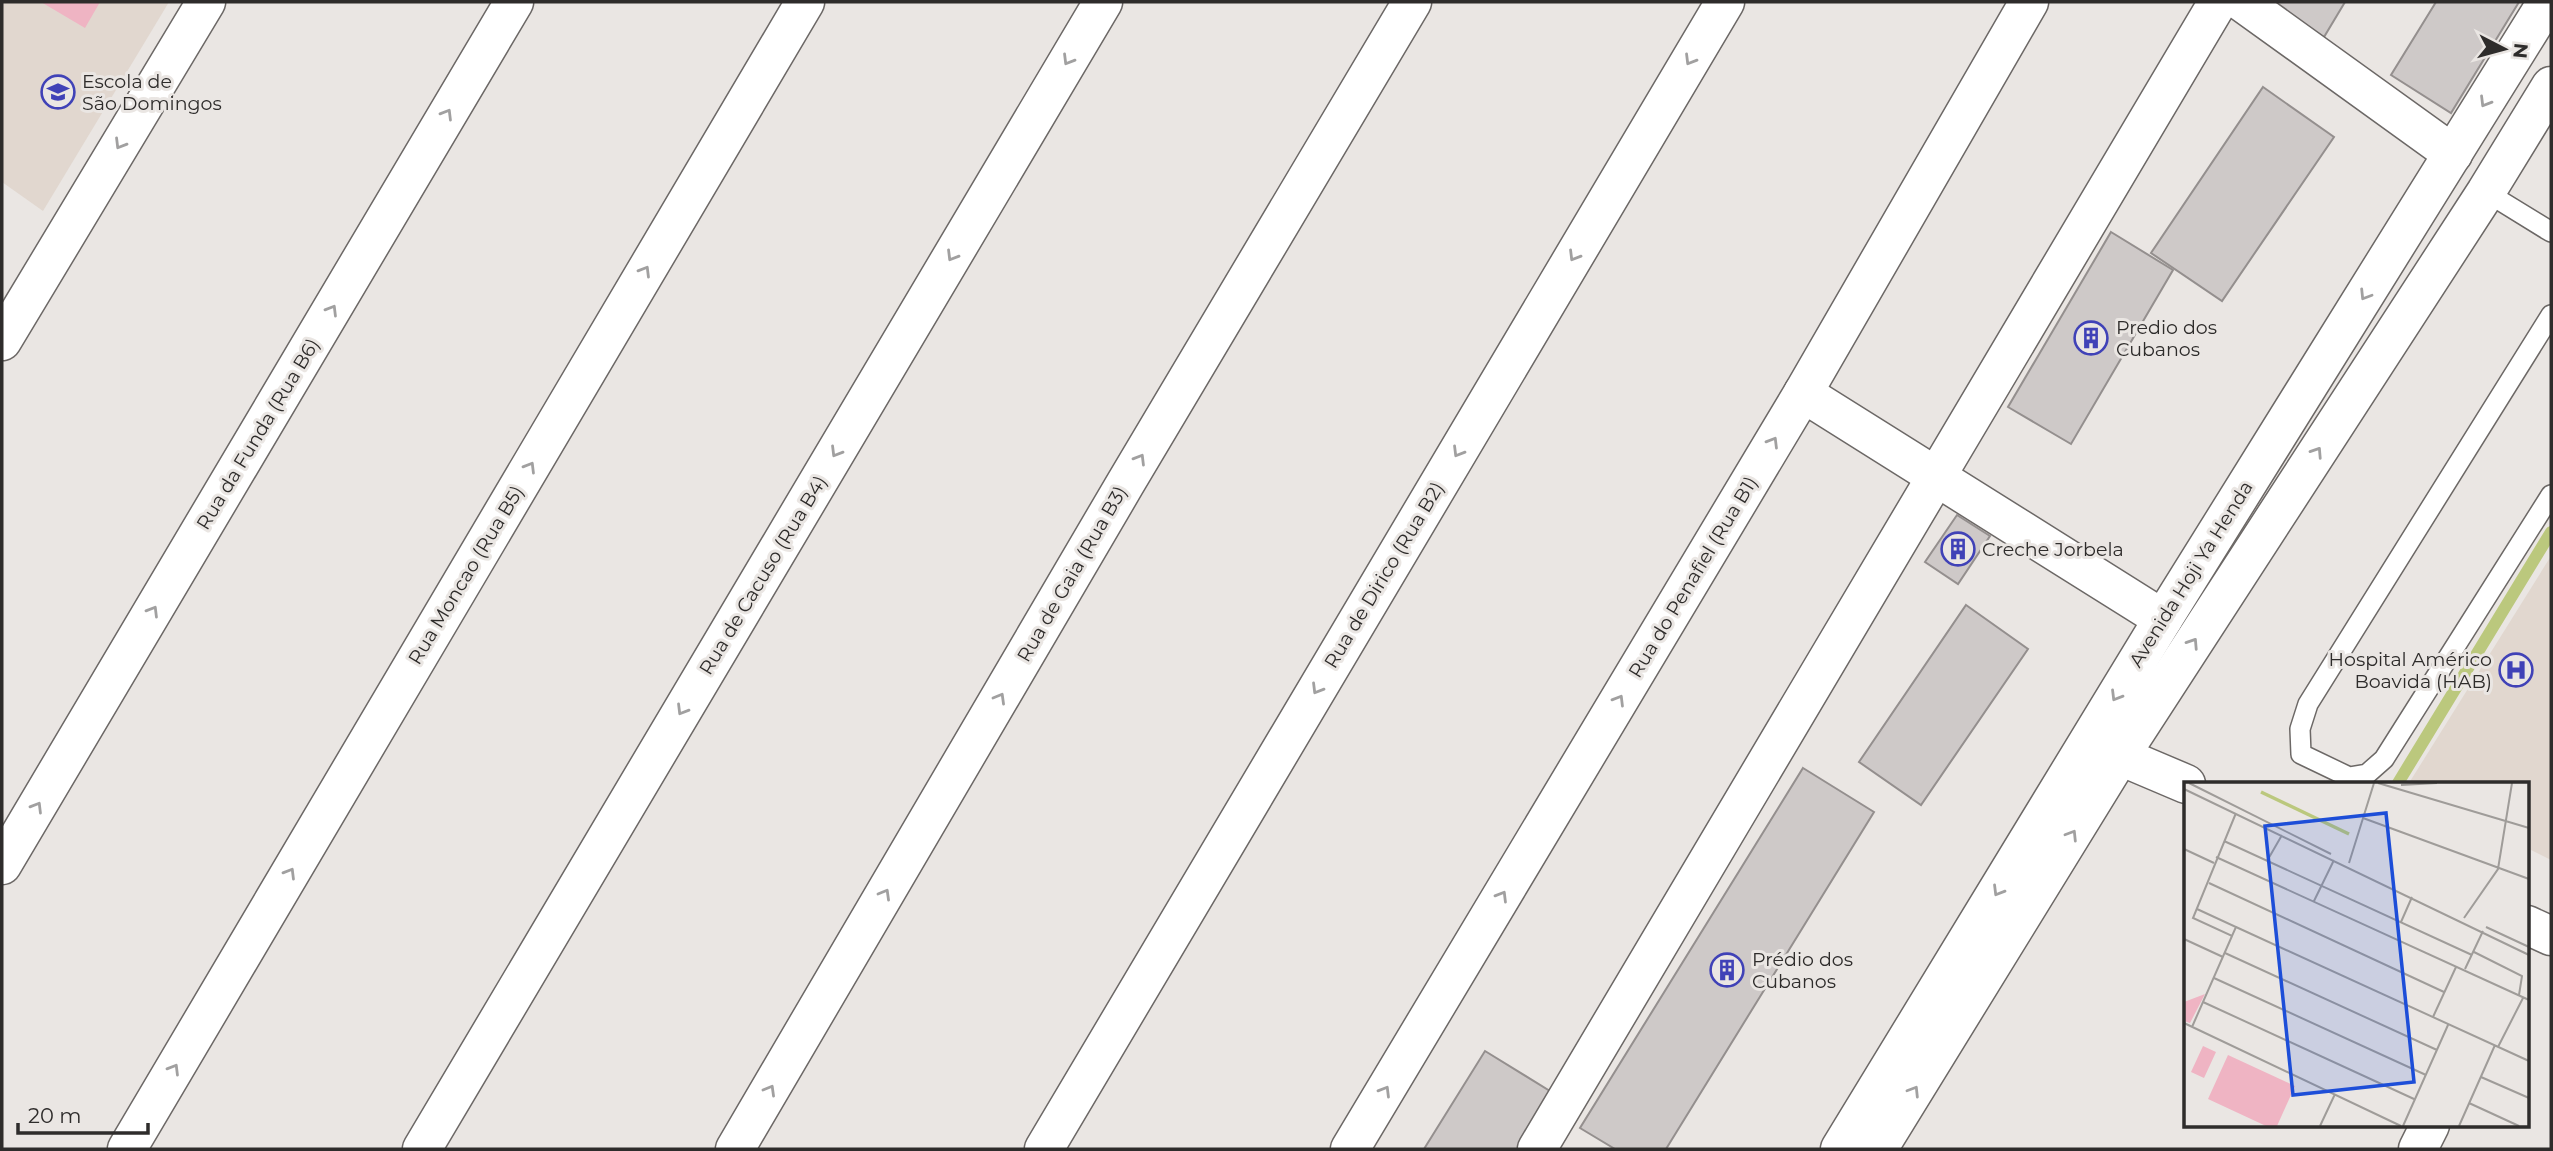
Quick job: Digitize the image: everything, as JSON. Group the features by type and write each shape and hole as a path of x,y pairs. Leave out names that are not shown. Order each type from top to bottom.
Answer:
{"street":[{"path":"2,341 206,2"},
{"name":"Rua da Funda (Rua B6)","path":"2,865 514,2"},
{"name":"Rua Moncao (Rua B5)","path":"127,1149 805,2"},
{"name":"Rua de Cacuso (Rua B4)","path":"422,1149 1103,2"},
{"name":"Rua de Gaia (Rua B3)","path":"735,1149 1125,484 1412,2"},
{"name":"Rua de Dirico (Rua B2)","path":"1044,1149 1725,2"},
{"name":"Rua do Penafiel (Rua B1)","path":"1350,1149 1803,393 2029,2"},
{"path":"1537,1149 2218,2"},
{"path":"2242,2 2454,154"},
{"name":"Avenida Hoji Ya Henda","path":"1840,1149 2163,619 2547,2"},
{"name":"Avenida Hoji Ya Henda","path":"1878,1149 2120,756 2486,191 2551,86"},
{"path":"1803,393 2163,619"},
{"path":"2120,756 2184,782"},
{"path":"2418,1149 2430,1126"}],"lane":[{"path":"2486,191 2551,232"},
{"path":"2551,315 2308,704 2300,729 2301,754 2349,777 2367,774 2384,759 2551,495"}],"shaded area":[{"name":"Escola de São Domingos","path":"2,2 169,2 43,211 2,182"},
{"path":"41,2 100,2 85,28"},
{"name":"Hospital Américo Boavida (HAB)","path":"2551,556 2551,860 2528,848 2528,782 2410,782"}],"building":[{"path":"2268,2 2345,2 2324,37"},
{"path":"2436,2 2519,2 2451,113 2391,75"},
{"path":"2263,87 2334,137 2222,301 2151,253"},
{"name":"Predio dos Cubanos","path":"2111,232 2173,270 2071,444 2008,407"},
{"name":"Creche Jorbela","path":"1957,515 1990,536 1958,584 1925,562"},
{"path":"1966,605 2028,649 1921,805 1859,762"},
{"name":"Prédio dos Cubanos","path":"1803,768 1874,812 1666,1149 1615,1149 1580,1128"},
{"path":"1485,1051 1558,1096 1524,1149 1424,1149"}],"waterway":[{"path":"2399,782 2551,532"}],"place":[{"name":"Escola de São Domingos","path":"58,92"},
{"name":"Predio dos Cubanos","path":"2091,338"},
{"name":"Creche Jorbela","path":"1958,549"},
{"name":"Hospital Américo Boavida (HAB)","path":"2516,670"},
{"name":"Prédio dos Cubanos","path":"1727,970"}]}
